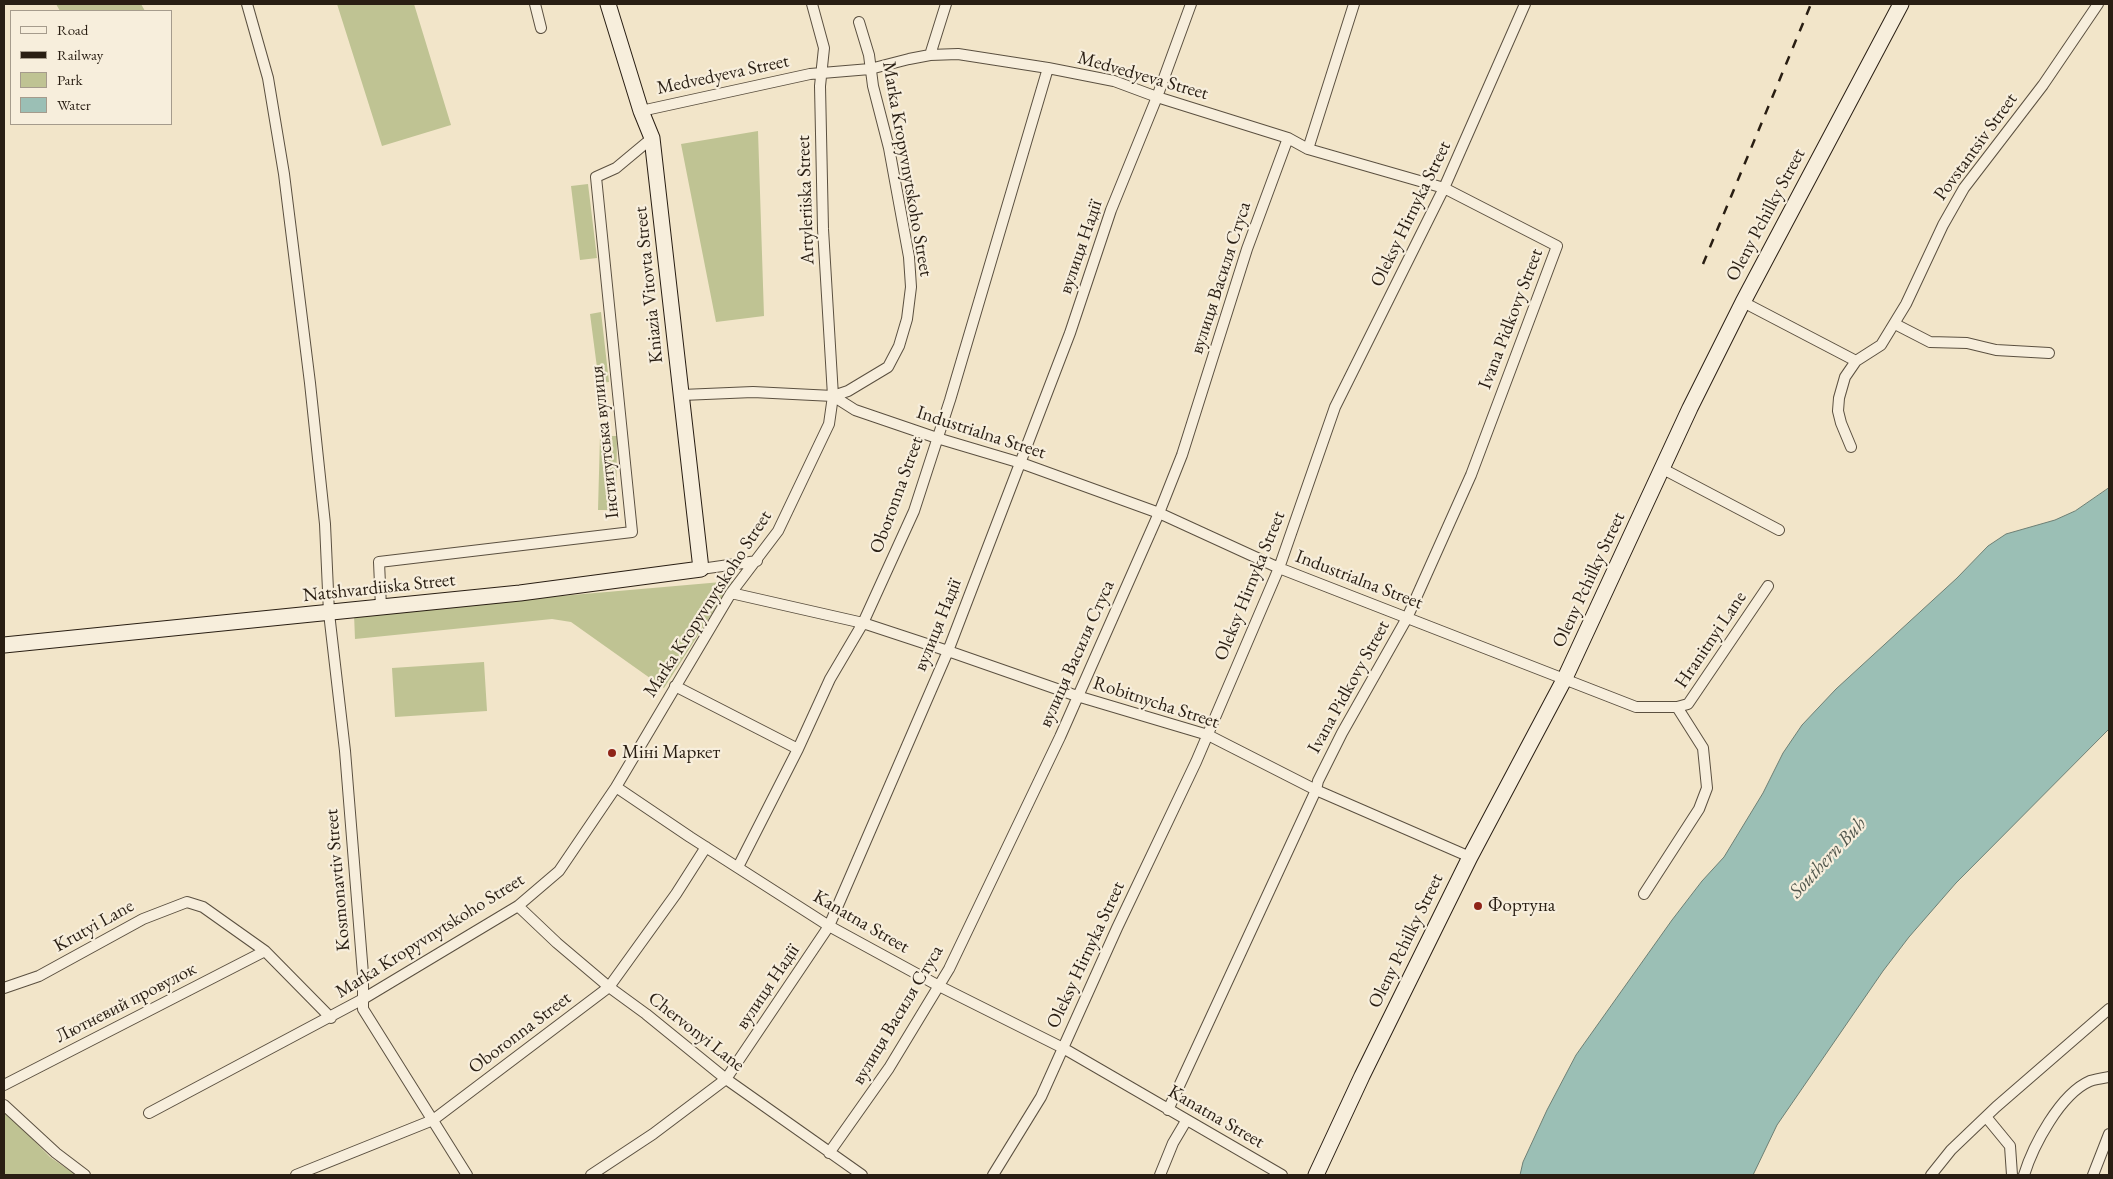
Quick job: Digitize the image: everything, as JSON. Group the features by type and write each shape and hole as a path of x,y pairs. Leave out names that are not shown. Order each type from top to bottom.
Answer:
{"street":[{"name":"Kosmonavtiv Street","path":"247,4 268,78 284,174 310,383 325,524 329,613 345,751 363,974 363,1008 467,1175"},
{"path":"535,4 541,28"},
{"name":"Kniazia Vitovta Street","path":"608,4 640,111 652,138 701,569"},
{"name":"Artyleriiska Street","path":"812,4 824,48 821,72 823,229 832,396"},
{"path":"930,55 946,4"},
{"name":"вулиця Надії","path":"591,1175 653,1134 726,1080 829,926 948,651 1070,332 1111,210 1157,97 1191,4"},
{"path":"1308,149 1354,4"},
{"name":"Oleksy Hirnyka Street","path":"993,1175 1041,1097 1208,735 1279,568 1336,407 1444,188 1526,4"},
{"name":"Oleny Pchilky Street","path":"1316,1175 1362,1076 1470,857 1565,678 1690,408 1742,302 1901,4"},
{"name":"Povstantsiv Street","path":"1856,360 1881,345 1895,324 1943,224 1964,188 2043,85 2098,4"},
{"name":"Marka Kropyvnytskoho Street","path":"149,1113 330,1018 518,906 560,871 616,787 731,594 778,531 829,424 832,396 848,391 888,367 899,346 907,319 911,287 909,257 889,148 870,69 869,55 859,22"},
{"name":"Medvedyeva Street","path":"640,111 821,72 870,69 930,55 958,54 1048,68 1114,81 1157,97 1288,138 1308,149 1444,188 1557,246"},
{"name":"Oboronna Street","path":"738,867 798,749 830,678 862,623 914,511 1048,68"},
{"name":"Інститутська вулиця","path":"381,607 378,562 632,532 596,177 616,168 652,138"},
{"name":"вулиця Василя Стуса","path":"829,1153 889,1068 950,969 1077,696 1159,513 1188,437 1247,249 1288,138"},
{"name":"Ivana Pidkovy Street","path":"1168,1110 1316,790 1318,781 1342,733 1407,618 1471,475 1557,246"},
{"path":"1742,302 1856,360 1845,377 1838,404 1841,423 1851,447"},
{"path":"1895,324 1930,342 1967,343 1996,350 2049,353"},
{"path":"682,396 753,392 832,396"},
{"name":"Industrialna Street","path":"832,396 855,410 937,438 1021,463 1159,513 1279,568 1636,707 1677,707"},
{"path":"1663,469 1779,530"},
{"name":"Natshvardiiska Street","path":"4,645 520,593 757,561"},
{"name":"Hranitnyi Lane","path":"1677,707 1688,704 1768,586"},
{"name":"Robitnycha Street","path":"731,594 862,623 1077,696 1208,735 1316,790 1470,857"},
{"path":"676,686 798,749"},
{"path":"1644,894 1699,809 1707,788 1703,748 1677,707"},
{"name":"Kanatna Street","path":"616,787 829,926 939,986 1063,1048 1282,1175"},
{"name":"Oboronna Street","path":"296,1175 433,1120 609,987 676,894 706,847"},
{"name":"Krutyi Lane","path":"4,988 39,976 142,918 187,902 203,906 265,951"},
{"name":"Chervonyi Lane","path":"518,906 557,943 609,987 646,1014 726,1080 862,1175"},
{"path":"265,951 330,1018"},
{"name":"Лютневий провулок","path":"4,1085 265,951"},
{"path":"1930,1175 1951,1150 1987,1118 1996,1107 2109,1009"},
{"path":"2024,1175 2044,1130 2070,1097 2089,1082 2109,1077"},
{"path":"4,1105 56,1152 85,1175"},
{"path":"1987,1118 2010,1146 2012,1175"},
{"path":"1160,1175 1173,1143 1186,1121"},
{"path":"2093,1175 2109,1134"}],"green space":[{"path":"56,4 141,4 144,10 59,10"},
{"path":"337,4 414,4 451,125 382,146"},
{"path":"758,131 764,316 716,322 681,144"},
{"path":"588,184 597,258 580,260 571,186"},
{"path":"601,312 609,382 599,383 590,314"},
{"path":"600,436 617,436 616,510 598,510"},
{"path":"733,581 664,688 571,622 552,619 355,639 354,614"},
{"path":"484,662 487,711 395,717 392,668"},
{"path":"7,1113 50,1157 76,1175 4,1175 4,1115"}],"water":[{"name":"Southern Buh","path":"2109,488 2109,729 1956,883 1909,937 1883,971 1777,1125 1753,1175 1520,1175 1523,1162 1547,1110 1576,1055 1672,920 1702,881 1724,857 1763,793 1783,753 1802,725 1836,689 1957,578 1988,546 2006,534 2055,520 2075,511"}],"railway":[{"path":"1703,264 1811,4"}],"place":[{"name":"Міні Маркет","path":"612,753"},
{"name":"Фортуна","path":"1478,906"}]}
